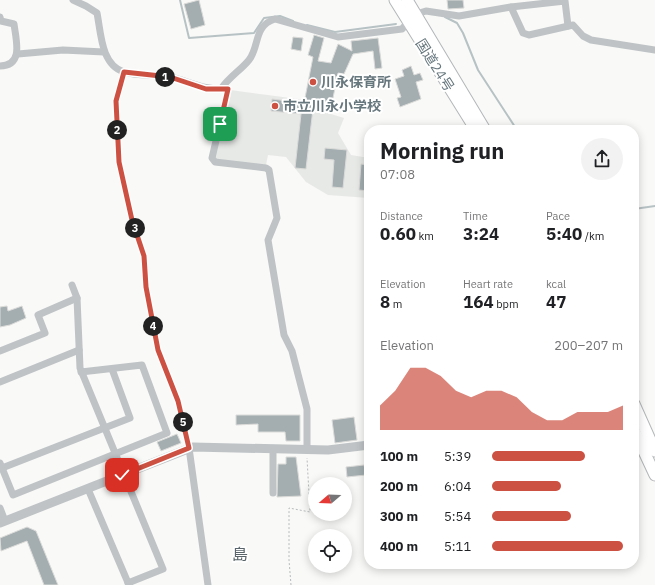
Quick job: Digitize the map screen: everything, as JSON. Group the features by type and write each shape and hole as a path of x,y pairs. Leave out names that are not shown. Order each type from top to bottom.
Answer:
{"highway":[{"name":"国道24号","path":"395,0 412,18 482,125"},
{"name":"国道24号","path":"407,0 412,18 473,125"},
{"path":"639,415 655,452"},
{"path":"639,441 655,475"}],"street":[{"path":"73,0 86,6 97,14 104,52 117,68 124,72 170,77 206,89 228,89 212,158 215,162 253,166 266,168 269,170 277,218 268,240 284,336 292,351 307,409 307,450"},
{"path":"221,89 251,58 258,32 269,21 275,19 338,37 402,29 412,18 426,11 459,16 506,5 566,1 568,26"},
{"path":"506,5 523,34 529,35 573,25 583,36 591,40 655,50"},
{"path":"0,17 1,21 14,24 18,54 13,62 7,66 0,66"},
{"path":"18,54 63,50 104,52"},
{"path":"124,72 116,101 119,162 132,220 144,256 146,287 158,350 178,401 189,448 208,585"},
{"path":"72,285 77,298 81,372 122,475 163,569 128,584 88,489"},
{"path":"0,351 45,333 38,315 77,298"},
{"path":"0,382 79,350"},
{"path":"81,372 112,368 142,366 167,433 13,495 1,465 130,418 112,368"},
{"path":"0,508 3,522 189,448 328,450 364,446"},
{"path":"273,449 273,493"}],"path":[{"path":"291,585 289,560 289,508 310,512 307,450"}],"shaded area":[{"path":"230,90 321,102 321,111 344,118 338,133 351,155 364,157 364,198 328,195 306,182 286,157 268,155 266,165 216,160 213,157"}],"building":[{"path":"199,0 205,25 191,29 184,4"},
{"path":"447,0 463,0 464,8 448,9"},
{"path":"314,35 324,38 318,61 331,63 338,44 352,51 351,41 378,38 382,68 375,69 373,51 353,54 344,74 338,73 332,103 314,100 306,169 295,168 301,114 271,111 272,99 304,103 313,57 308,55"},
{"path":"293,37 303,38 301,51 291,49"},
{"path":"411,66 414,75 420,73 423,80 416,82 421,99 400,107 397,98 401,97 395,79 404,76 402,70"},
{"path":"325,148 347,150 343,188 332,187 334,160 324,159"},
{"path":"361,164 364,164 364,190 359,190"},
{"path":"7,306 8,311 22,306 26,318 10,325 0,327 0,307"},
{"path":"236,415 300,415 300,441 286,441 285,432 258,432 258,424 236,425"},
{"path":"354,417 357,440 335,443 332,420"},
{"path":"177,434 181,443 161,451 157,442"},
{"path":"286,457 296,457 301,496 277,497 278,464 286,464"},
{"path":"364,465 364,475 347,477 346,467"},
{"path":"27,527 36,531 58,585 44,585 27,541 1,551 0,538"}],"waterway":[{"path":"180,0 189,38 254,33 264,18 280,16 293,21"},
{"path":"445,17 457,23 463,33 478,70 514,125"},
{"path":"307,25 335,32 396,24"},
{"path":"639,208 655,206"}],"place":[{"name":"川永保育所","path":"313,82"},
{"name":"市立川永小学校","path":"275,106"}],"district":[{"name":"島","path":"240,554"}],"route":[{"path":"122,475 189,448 178,401 158,350 146,287 144,256 132,220 119,162 116,128 116,101 124,72 170,77 206,89 228,89 220,124"}]}
